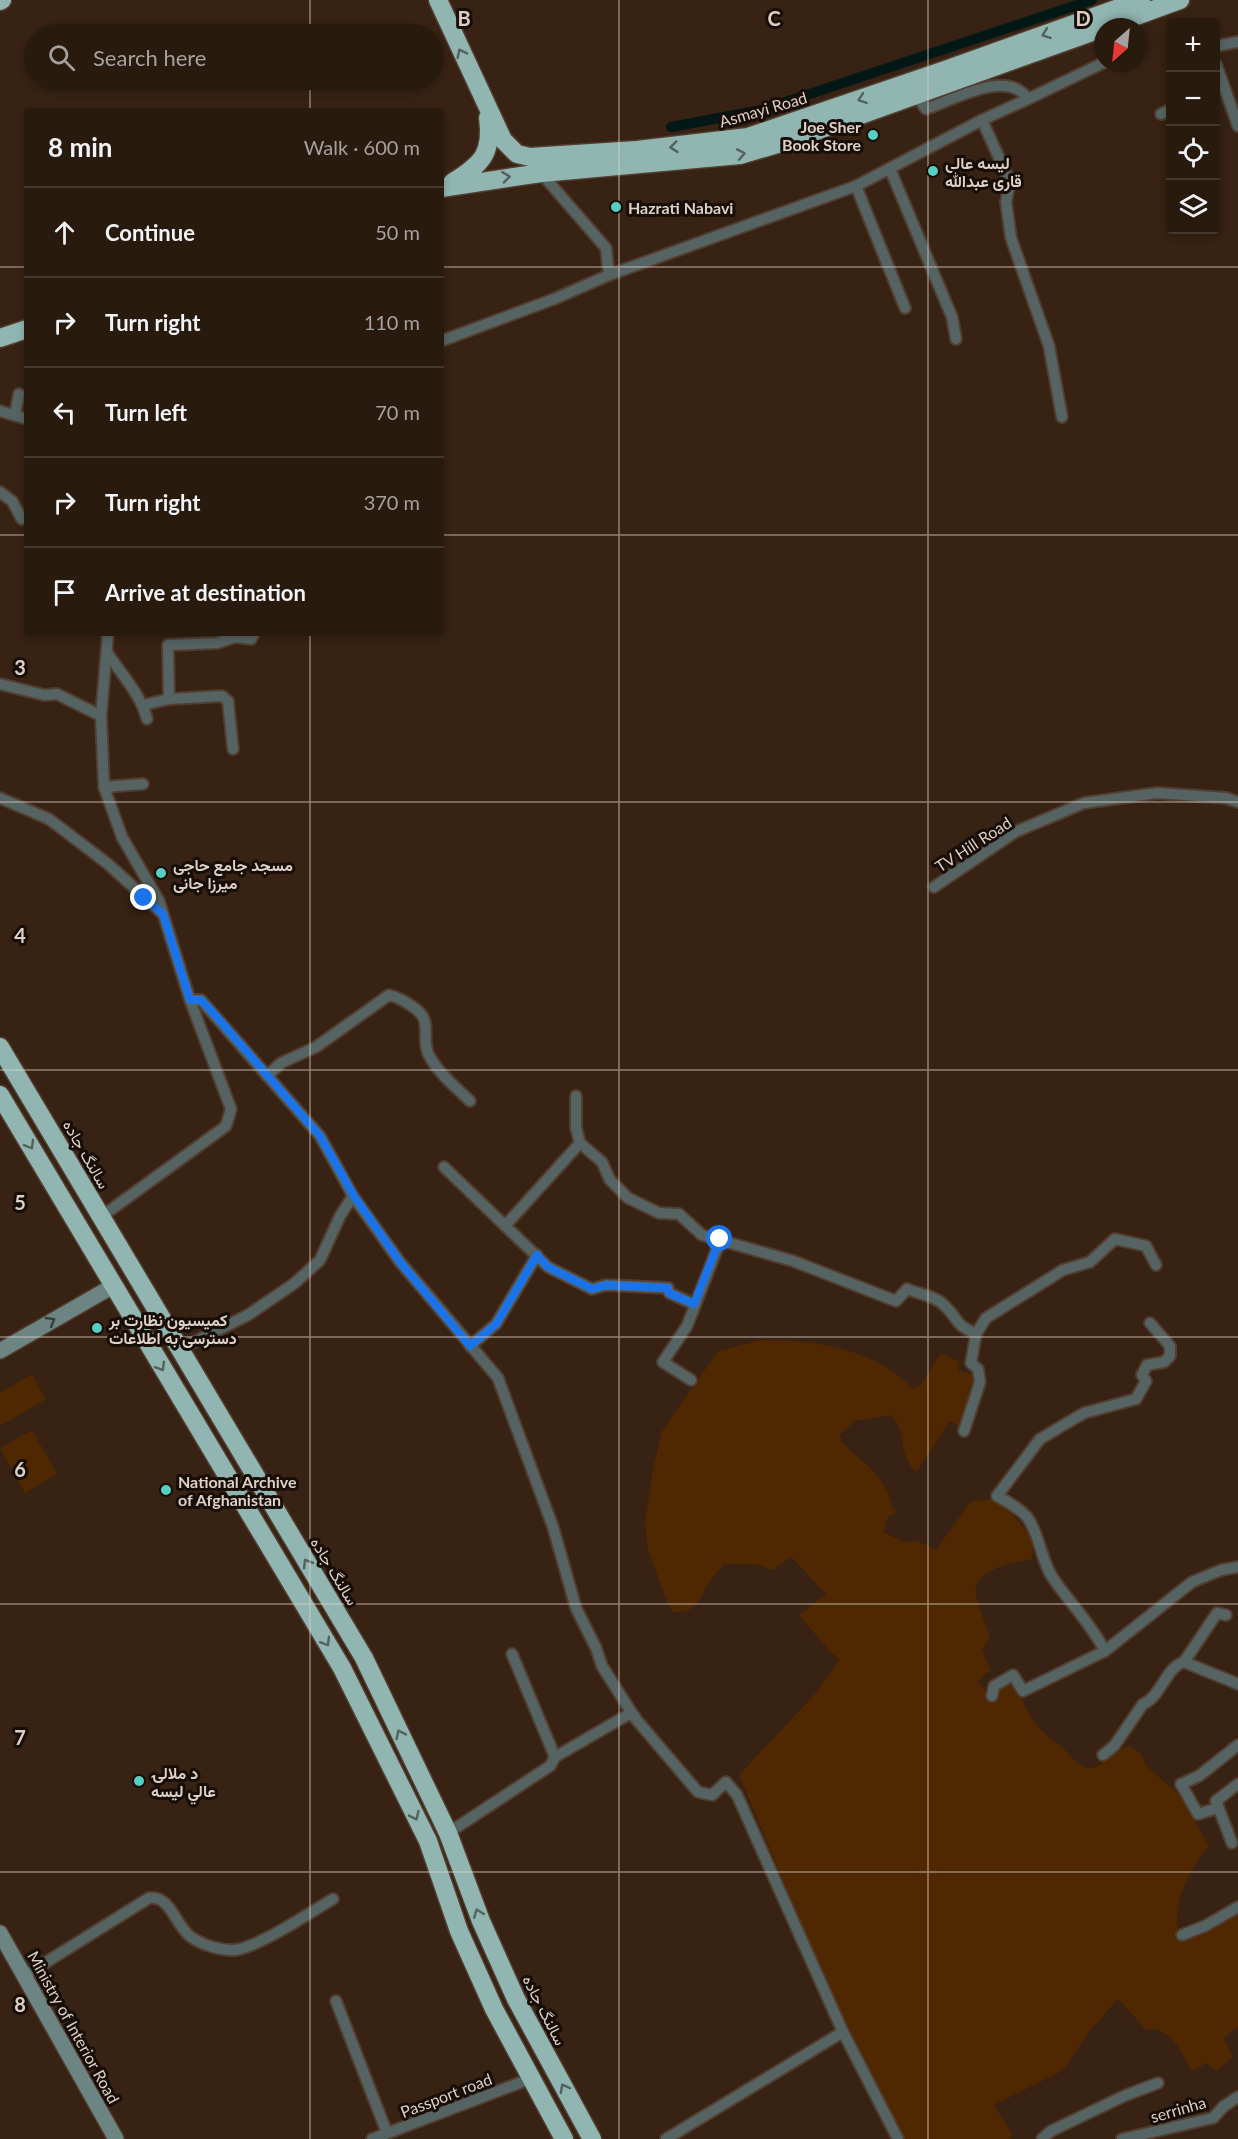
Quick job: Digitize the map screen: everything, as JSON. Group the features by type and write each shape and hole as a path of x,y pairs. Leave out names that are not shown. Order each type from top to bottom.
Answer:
{"highway":[{"name":"Asmayi Road","path":"438,0 503,140 509,148 522,156 637,150 731,141 945,70 1141,0"},
{"path":"1132,18 1180,0"},
{"path":"444,186 541,173 740,155 791,140 1094,32"},
{"path":"444,186 473,169 483,158 491,139 486,104"},
{"path":"0,338 24,331"},
{"name":"سالنگ جاده","path":"0,1047 364,1658 448,1833 481,1921 516,1999 592,2139"},
{"path":"0,1095 342,1668 423,1831 459,1931 494,2009 564,2139"},
{"path":"254,1521 275,1508"}],"street":[{"path":"1220,45 1238,42"},
{"path":"444,340 543,304 609,274 855,186 982,120 1094,67"},
{"path":"916,95 926,109 998,83 1023,91 1028,99"},
{"path":"1220,88 1236,111 1238,126"},
{"path":"982,120 1010,182 1006,202 1011,238 1049,346 1062,417"},
{"path":"890,169 952,317 956,339"},
{"path":"541,173 606,249 609,274"},
{"path":"855,186 905,308"},
{"path":"15,414 18,394"},
{"path":"0,411 24,417"},
{"path":"0,492 12,501 22,519"},
{"path":"101,1217 226,1126 231,1109 190,1000 163,914 148,879 122,837 104,787 101,716 108,636"},
{"path":"169,699 168,645 217,643 235,637 251,639 252,636"},
{"path":"108,654 143,705 147,719"},
{"path":"0,684 44,695 57,694 101,716"},
{"path":"143,705 169,699 222,696 226,698 234,749"},
{"path":"104,787 143,784"},
{"name":"TV Hill Road","path":"934,887 1015,832 1083,803 1157,794 1226,798 1238,802"},
{"path":"0,798 49,819 108,864 163,914"},
{"path":"267,1076 281,1063 316,1047 389,995 422,1016 425,1022 425,1043 430,1058 443,1075 470,1101"},
{"path":"190,1000 201,1000 320,1136 354,1196 400,1262 498,1378 553,1527 576,1608 596,1648 602,1666 635,1718"},
{"path":"576,1096 576,1128 580,1143 602,1162 610,1180 628,1198 659,1213 679,1214 702,1235 794,1261 897,1301 907,1289 929,1296 945,1305 957,1325 976,1334"},
{"path":"505,1226 580,1143"},
{"path":"444,1167 548,1267 592,1289 606,1285 668,1288 669,1293 694,1304"},
{"path":"180,1348 248,1314 295,1283 320,1260 340,1216 354,1196"},
{"path":"964,1431 980,1382 978,1369 971,1363 976,1334 986,1318 1063,1270 1090,1262 1115,1239 1146,1245 1156,1265"},
{"path":"691,1380 663,1362 687,1326 720,1241"},
{"path":"470,1346 496,1324 537,1255"},
{"path":"0,1351 113,1286"},
{"path":"1105,1651 1089,1623 1056,1583 1043,1561 1028,1519 1014,1506 997,1496 1040,1439 1084,1413 1136,1399 1146,1382 1142,1375 1147,1365 1164,1362 1170,1356 1170,1346 1150,1323"},
{"path":"992,1696 994,1686 1013,1675 1023,1691 1105,1651 1192,1582 1221,1570 1238,1567"},
{"path":"1103,1755 1114,1746 1143,1704 1150,1702 1164,1680 1180,1663 1184,1662 1217,1613 1226,1615"},
{"path":"512,1654 555,1757"},
{"path":"1184,1662 1238,1684"},
{"path":"448,1833 550,1766 555,1757 631,1713 698,1792 712,1795 726,1782 737,1795 843,2032 898,2139"},
{"path":"1216,1801 1218,1808 1198,1814 1181,1784 1203,1774 1238,1745"},
{"path":"1216,1801 1238,1784"},
{"path":"1216,1801 1232,1843"},
{"path":"24,1976 130,1907 149,1898 154,1897 165,1904 189,1936 230,1950 243,1948 260,1940 333,1899"},
{"path":"1182,1935 1205,1926 1238,1907"},
{"name":"Ministry of Interior Road","path":"0,1933 116,2139"},
{"path":"336,2001 387,2133"},
{"path":"666,2139 843,2032"},
{"name":"Passport road","path":"372,2139 530,2079"},
{"path":"1042,2139 1051,2132 1124,2096 1158,2083"},
{"name":"serrinha","path":"1122,2139 1213,2118 1224,2106 1238,2097"}],"shaded area":[{"path":"760,1340 807,1342 852,1352 885,1366 914,1389 921,1385 941,1353 959,1362 958,1370 974,1374 970,1401 962,1420 958,1426 949,1422 916,1473 906,1457 900,1430 891,1415 855,1421 840,1435 841,1442 873,1471 885,1487 892,1507 897,1512 888,1517 884,1532 903,1542 918,1541 936,1550 970,1502 992,1499 1015,1517 1027,1533 1033,1550 1031,1560 995,1569 980,1580 976,1587 977,1600 990,1637 982,1650 991,1672 987,1672 978,1682 989,1695 1010,1680 1016,1684 1038,1727 1083,1766 1095,1767 1119,1750 1131,1746 1142,1755 1146,1766 1181,1796 1209,1846 1188,1878 1179,1902 1177,1914 1180,1940 1200,1934 1238,1912 1238,2027 1224,2038 1233,2057 1216,2071 1206,2063 1192,2071 1179,2048 1168,2036 1155,2030 1146,2030 1118,1999 1089,2032 1064,2070 994,2105 1013,2135 1009,2139 905,2139 827,1984 739,1775 814,1695 840,1659 830,1652 799,1615 826,1594 791,1557 772,1570 756,1564 724,1564 710,1581 696,1605 687,1611 674,1612 669,1606 648,1550 645,1522 654,1464 662,1431 718,1351"},
{"path":"32,1374 46,1399 0,1426 0,1393"},
{"path":"32,1430 57,1474 25,1493 0,1448"}],"waterway":[{"path":"671,127 761,110 1092,0"}],"place":[{"name":"Joe Sher Book Store","path":"873,135"},
{"name":"لیسه عالی قاری عبدالله","path":"933,171"},
{"name":"Hazrati Nabavi","path":"616,207"},
{"name":"مسجد جامع حاجی میرزا جانی","path":"161,873"},
{"name":"کمیسیون نظارت بر دسترسی به اطلاعات","path":"97,1328"},
{"name":"National Archive of Afghanistan","path":"166,1490"},
{"name":"د ملالۍ عالي لیسه","path":"139,1781"}],"route":[{"path":"144,898 163,914 190,1000 201,1000 209,1008 320,1136 354,1196 400,1262 448,1323 470,1346 496,1324 537,1255 548,1267 592,1289 606,1285 668,1288 669,1293 694,1304 720,1239"}]}
